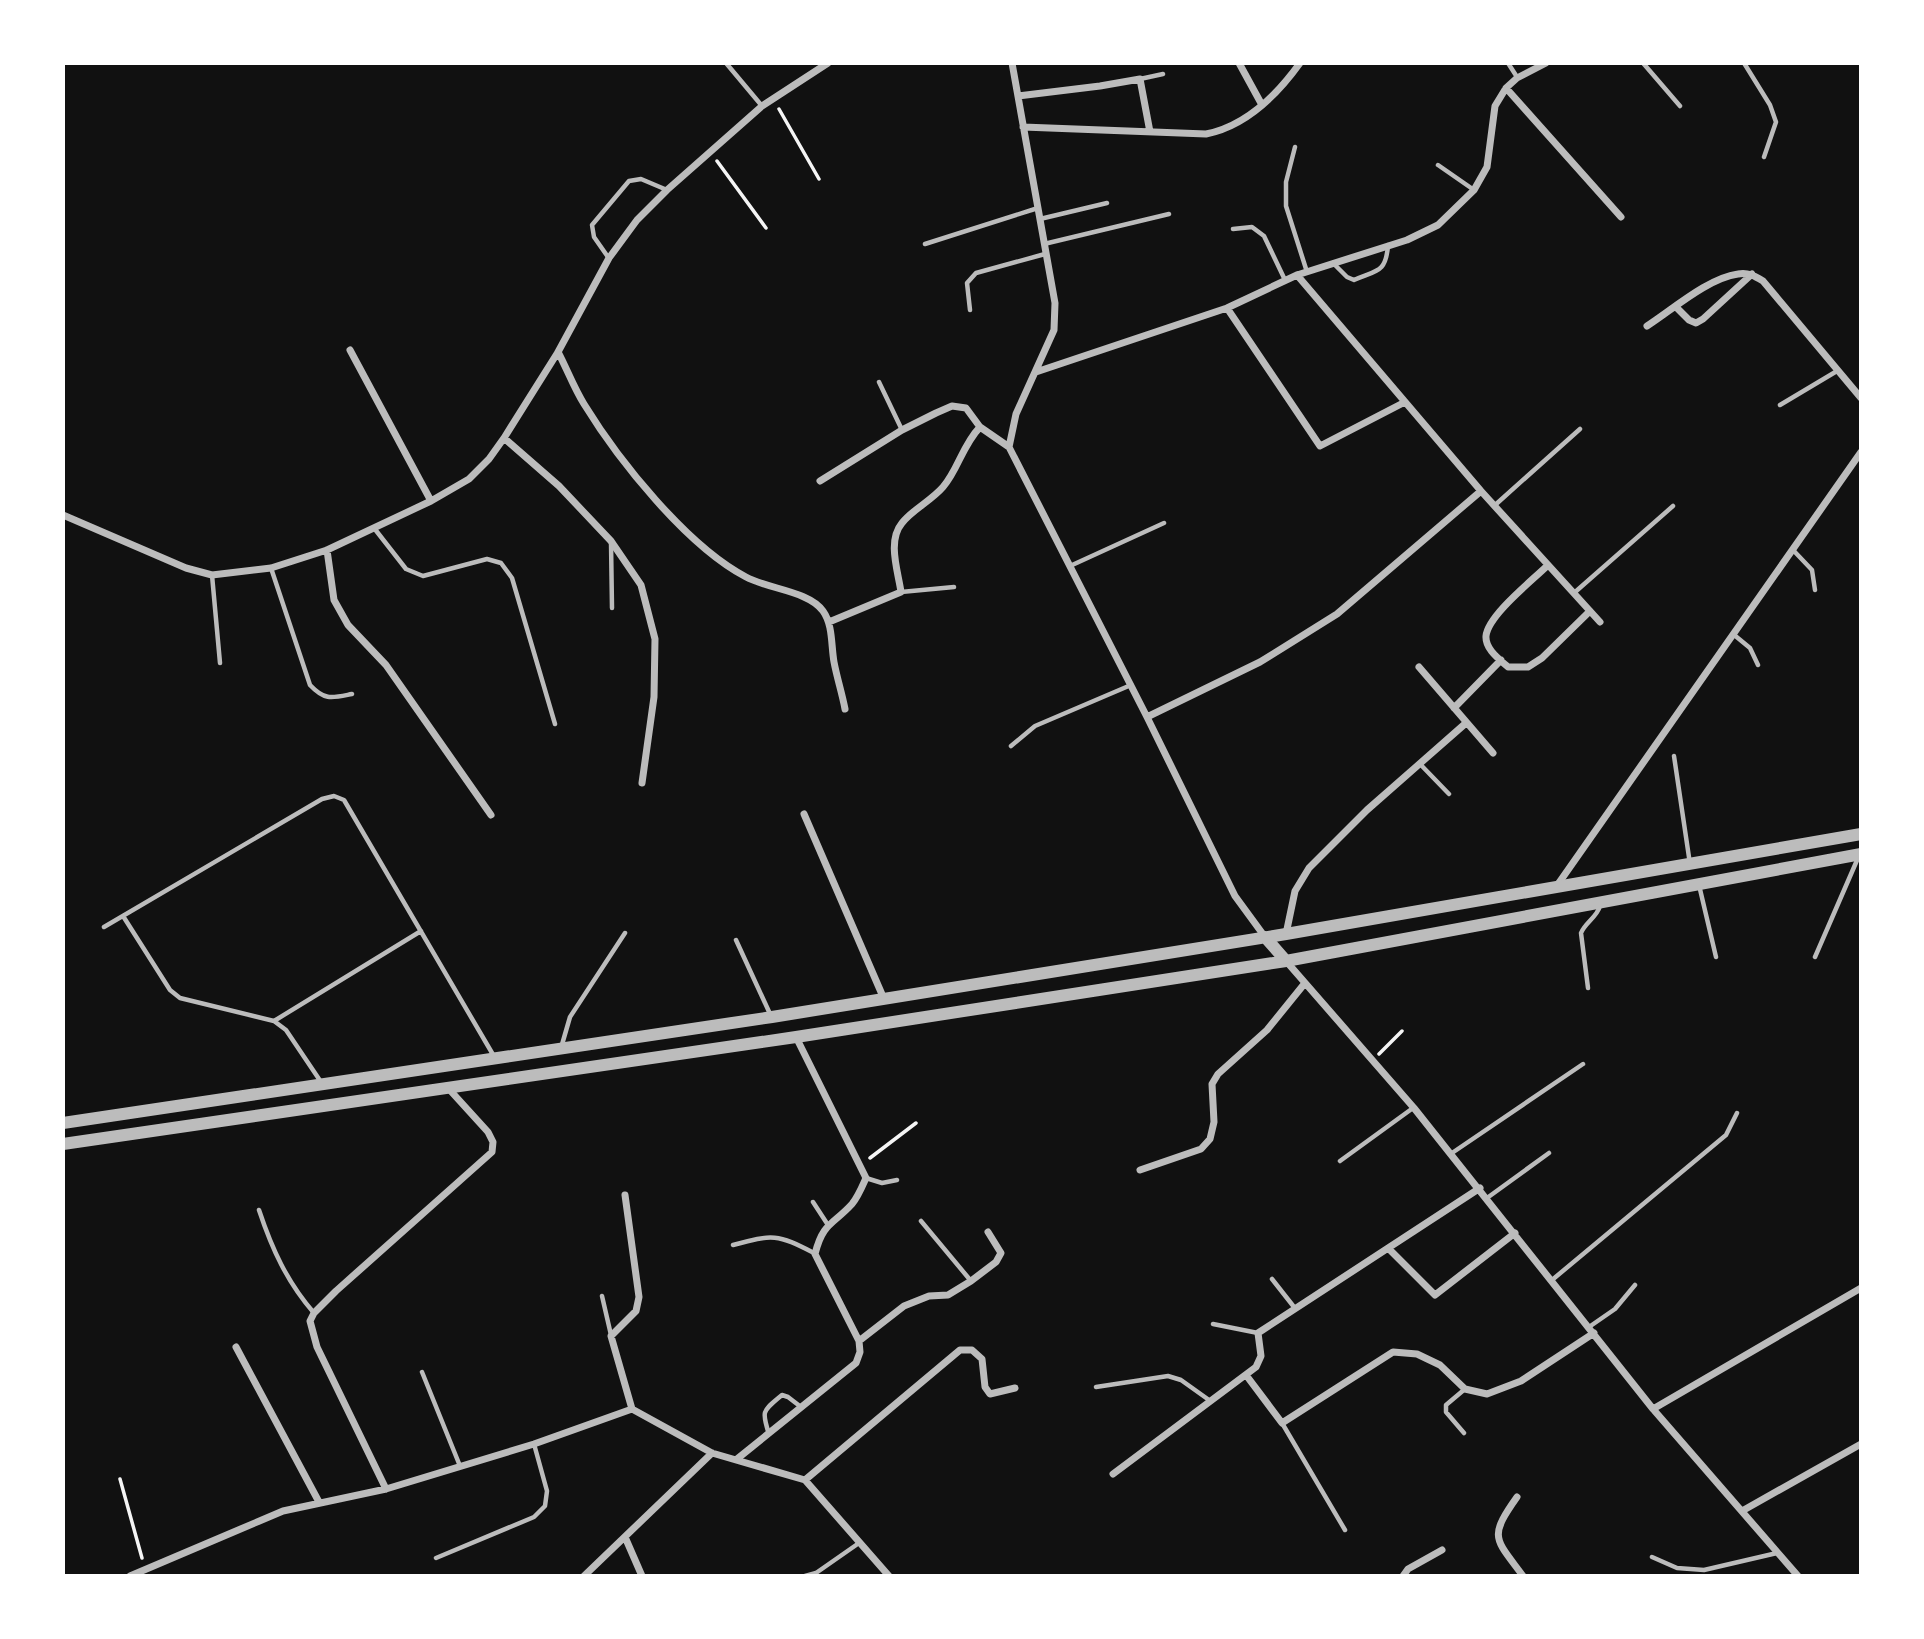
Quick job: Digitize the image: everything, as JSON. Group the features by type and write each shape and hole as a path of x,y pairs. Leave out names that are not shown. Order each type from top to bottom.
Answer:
{"street":[{"path":"1009,447 1016,414 1054,330 1055,303 1012,63"},
{"path":"1240,63 1262,105"},
{"path":"1023,127 1206,134 1225,130 1243,121 1262,105 1300,63"},
{"path":"1036,372 1227,308 1297,275 1407,240 1438,225 1474,190 1486,167 1495,106 1506,88 1517,78 1546,63"},
{"path":"63,515 186,568 212,575 271,568 327,550 431,501 469,479 505,438 558,352 609,258 637,220 762,106 823,64"},
{"path":"1018,96 1140,79 1150,132"},
{"path":"1506,88 1621,217"},
{"path":"1647,326 1719,279 1739,273 1752,274 1763,281 1861,398"},
{"path":"1676,306 1689,320 1696,323 1752,274"},
{"path":"1297,275 1494,506 1600,622"},
{"path":"1227,308 1320,446 1405,402"},
{"path":"350,351 431,501"},
{"path":"558,352 582,401 606,439 679,525 711,553 746,578 811,600 822,609 829,622 834,664 845,709"},
{"path":"820,481 902,430 952,406 966,408 980,428 1009,447 1235,896 1265,937 1452,1153 1653,1409 1798,1576"},
{"path":"829,622 901,592 894,548 895,535 902,523 944,486 964,447 980,428"},
{"path":"505,438 559,485 611,541 641,585 655,639 654,696 642,783"},
{"path":"1555,888 1861,452"},
{"path":"1147,717 1260,662 1336,614 1481,491"},
{"path":"327,550 334,600 348,625 386,665 492,815"},
{"path":"1548,565 1491,621 1486,637 1490,649 1508,667 1528,667 1542,658 1590,611"},
{"path":"1454,708 1501,660"},
{"path":"1419,667 1493,753"},
{"path":"1286,934 1295,891 1309,868 1367,810 1466,723"},
{"path":"804,814 884,999"},
{"path":"63,1123 884,999 1286,934 1861,834"},
{"path":"63,1144 796,1037 1286,961 1860,855"},
{"path":"1140,1170 1201,1149 1210,1139 1214,1122 1212,1084 1218,1074 1267,1030 1305,983"},
{"path":"737,1459 856,1363 860,1352 859,1341 815,1254 819,1237 828,1224 853,1203 866,1178 796,1037"},
{"path":"386,1489 317,1347 310,1321 314,1313 492,1152 493,1142 488,1132 447,1088"},
{"path":"1113,1474 1256,1367 1261,1356 1258,1333 1480,1188"},
{"path":"625,1195 639,1297 636,1311 611,1336 632,1409 712,1453 805,1480 889,1576"},
{"path":"859,1341 904,1306 929,1296 948,1295 996,1262 1001,1252 988,1232"},
{"path":"1389,1249 1435,1295 1515,1233"},
{"path":"1653,1409 1861,1288"},
{"path":"1246,1375 1282,1423 1393,1352 1417,1354 1440,1365 1465,1389 1487,1394 1521,1381 1592,1330"},
{"path":"236,1347 319,1502"},
{"path":"805,1480 960,1350 972,1350 982,1359 985,1387 990,1394 1016,1388"},
{"path":"130,1576 283,1511 386,1489 534,1444 632,1409"},
{"path":"1742,1511 1861,1444"},
{"path":"584,1576 712,1453"},
{"path":"1517,1497 1499,1524 1499,1544 1523,1576"},
{"path":"625,1537 642,1576"},
{"path":"1403,1576 1408,1569 1442,1550"}],"lane":[{"path":"726,63 762,106"},
{"path":"1508,63 1517,78"},
{"path":"1643,63 1680,106"},
{"path":"1744,63 1770,105 1776,122 1764,157"},
{"path":"1140,79 1163,74"},
{"path":"1296,147 1286,182 1286,206 1307,272"},
{"path":"1438,165 1474,190"},
{"path":"609,258 594,237 592,225 629,181 641,179 667,190"},
{"path":"1039,219 1107,203"},
{"path":"925,244 1038,208"},
{"path":"1044,244 1169,214"},
{"path":"1233,229 1252,227 1264,236 1286,280"},
{"path":"1332,263 1354,280 1381,269 1387,262 1388,245"},
{"path":"970,310 967,283 976,273 1046,254"},
{"path":"1780,405 1837,371"},
{"path":"878,382 902,430"},
{"path":"1494,506 1580,429"},
{"path":"1574,593 1673,506"},
{"path":"1070,567 1164,523"},
{"path":"374,528 406,569 423,576 487,559 501,563 512,578 555,724"},
{"path":"611,541 612,608"},
{"path":"1793,549 1812,570 1815,590"},
{"path":"271,568 310,685 320,696 333,698 352,694"},
{"path":"212,575 220,663"},
{"path":"901,592 954,587"},
{"path":"1733,634 1750,648 1758,665"},
{"path":"1011,746 1035,726 1131,685"},
{"path":"1674,756 1690,864"},
{"path":"1420,764 1449,794"},
{"path":"104,927 322,799 334,796 344,800 496,1059"},
{"path":"1815,957 1860,855"},
{"path":"1699,884 1716,957"},
{"path":"1588,988 1581,933 1584,926 1599,911 1601,903"},
{"path":"123,916 170,990 180,998 274,1021 286,1030 322,1084"},
{"path":"274,1021 421,932"},
{"path":"561,1049 570,1017 625,933"},
{"path":"736,940 772,1017"},
{"path":"1452,1153 1583,1063"},
{"path":"1340,1161 1414,1108"},
{"path":"1552,1280 1726,1135 1737,1113"},
{"path":"1487,1198 1549,1153"},
{"path":"866,1178 882,1183 897,1180"},
{"path":"813,1202 828,1224"},
{"path":"259,1210 272,1250 294,1290 314,1313"},
{"path":"921,1221 971,1281"},
{"path":"733,1245 766,1236 789,1240 815,1254"},
{"path":"1272,1279 1294,1307"},
{"path":"1592,1330 1615,1309 1635,1285"},
{"path":"602,1296 611,1336"},
{"path":"1213,1324 1258,1333"},
{"path":"422,1372 460,1466"},
{"path":"1096,1387 1168,1376 1181,1380 1209,1401"},
{"path":"1464,1433 1446,1412 1446,1405 1465,1389"},
{"path":"769,1434 763,1415 765,1409 782,1395 802,1408"},
{"path":"1282,1423 1345,1530"},
{"path":"436,1558 534,1517 545,1506 547,1491 534,1444"},
{"path":"805,1576 816,1573 859,1543"},
{"path":"1652,1557 1676,1568 1704,1570 1777,1553"}],"path":[{"path":"773,98 819,179"},
{"path":"710,151 766,228"},
{"path":"1373,1060 1402,1031"},
{"path":"860,1165 916,1123"},
{"path":"120,1479 145,1570"}]}
